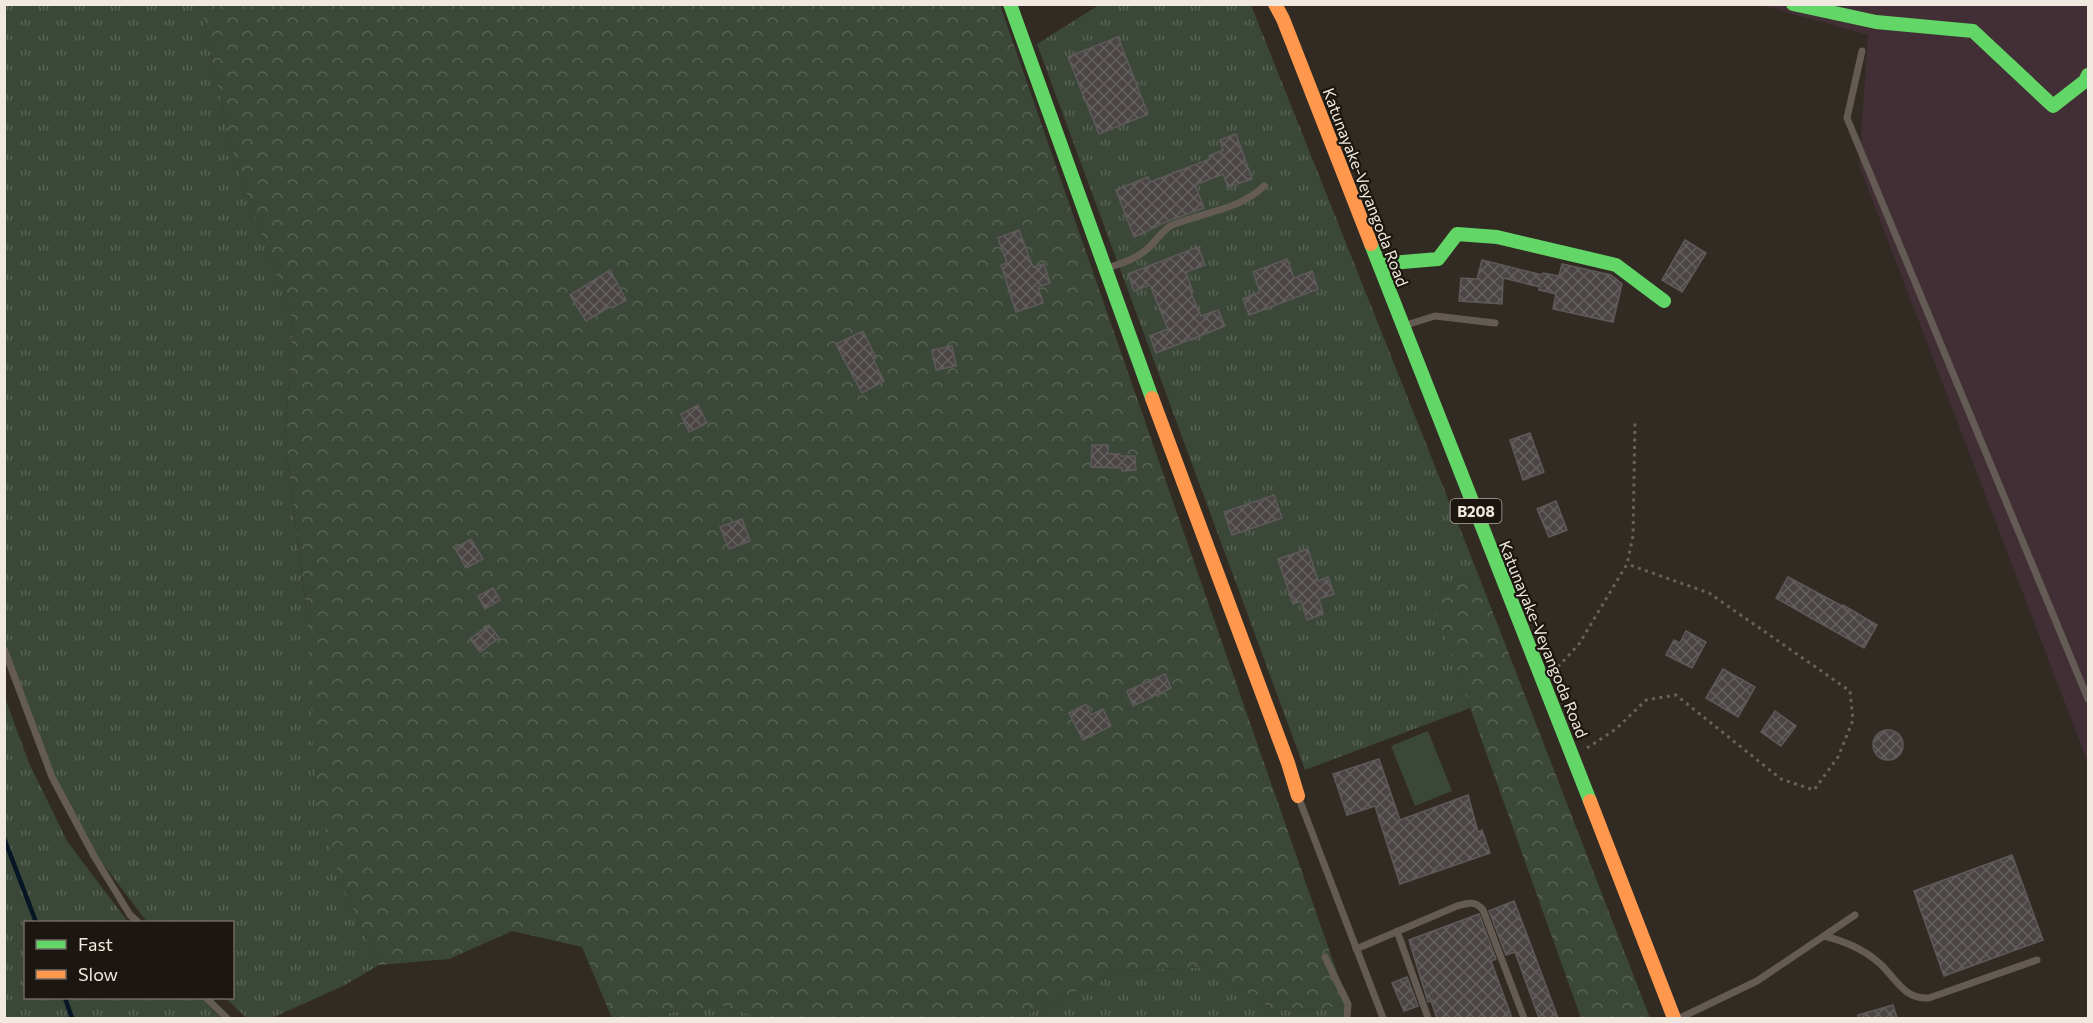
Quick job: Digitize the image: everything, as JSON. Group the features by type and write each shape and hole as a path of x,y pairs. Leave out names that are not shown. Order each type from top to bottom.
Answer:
{"street":[{"path":"1011,4 1288,763 1298,796"},
{"name":"Katunayake-Veyangoda Road","path":"1275,4 1674,1018"},
{"path":"1793,4 1876,22 1973,31 2053,106 2085,81 2088,75"},
{"path":"1379,264 1438,259 1457,234 1497,237 1616,265 1664,301"}],"lane":[{"path":"1862,51 1847,118 2088,699"},
{"path":"1106,269 1141,255 1170,226 1236,205 1252,198 1264,186"},
{"path":"1403,327 1435,316 1495,324"},
{"path":"4,649 52,777 94,856 130,915 137,921"},
{"path":"1298,796 1383,1018"},
{"path":"1356,949 1457,906 1470,902 1478,905 1483,910 1524,1018"},
{"path":"1680,1018 1756,981 1855,915"},
{"path":"1397,931 1428,1018"},
{"path":"1824,936 1859,948 1879,962 1909,995 1920,998 1929,998 2037,960"},
{"path":"1325,957 1348,1004 1347,1018"},
{"path":"207,999 227,1018"}],"path":[{"path":"1542,679 1558,667 1579,644 1627,564 1633,536 1635,421"},
{"path":"1573,757 1616,729 1646,700 1676,695 1782,779 1814,790 1838,757 1853,720 1850,691 1736,610 1709,592 1627,564"}],"shaded area":[{"path":"1761,5 2088,5 2088,763 1859,165 1868,35"}],"green space":[{"path":"5,5 204,5 204,25 235,162 293,320 285,441 341,882 379,965 345,985 272,1018 246,1018 227,999 234,999 234,921 146,921 88,844 51,779 5,656"},
{"path":"204,5 1000,5 1348,1004 1324,1009 1274,1010 1206,967 1119,971 1020,1018 764,1018 722,1006 629,1018 612,1018 582,947 512,931 449,959 379,965 341,882 316,799 307,613 285,441 293,320 235,162 204,25"},
{"path":"1099,5 1251,5 1478,574 1430,593 1470,708 1305,770 1037,44"},
{"path":"1478,574 1650,1018 1581,1018 1429,593"},
{"path":"5,698 29,763 67,841 127,921 24,921 24,999 202,999 221,1018 5,1018"},
{"path":"1428,731 1452,791 1415,806 1391,746"},
{"path":"1206,967 1274,1010 1324,1009 1348,1004 1347,1018 1020,1018 1119,971"},
{"path":"722,1006 764,1018 629,1018"}],"building":[{"path":"1118,37 1148,114 1099,134 1068,57"},
{"path":"1236,134 1252,179 1228,187 1223,174 1195,185 1204,208 1134,237 1116,190 1148,177 1150,182 1210,159 1209,156 1223,150 1220,140"},
{"path":"1019,230 1033,267 1044,264 1050,283 1038,287 1043,303 1016,312 1001,265 1007,263 998,238"},
{"path":"1685,240 1706,253 1682,292 1662,280"},
{"path":"1198,247 1205,265 1186,272 1193,292 1191,293 1201,316 1218,310 1225,326 1156,353 1150,336 1168,329 1150,285 1134,291 1128,274"},
{"path":"1287,259 1294,278 1312,271 1318,289 1249,315 1243,299 1260,292 1253,272"},
{"path":"1482,260 1542,275 1543,273 1559,276 1562,264 1611,275 1622,284 1613,322 1553,309 1556,294 1539,290 1540,287 1503,278 1502,304 1459,301 1461,278 1477,279"},
{"path":"610,270 626,300 586,321 570,295"},
{"path":"863,331 884,381 862,393 836,344"},
{"path":"952,346 956,366 936,370 932,350"},
{"path":"698,405 707,423 689,432 681,414"},
{"path":"1530,433 1544,472 1523,480 1510,440"},
{"path":"1092,445 1108,445 1108,454 1135,456 1136,470 1122,471 1122,468 1091,467"},
{"path":"1274,495 1282,518 1232,535 1224,512"},
{"path":"1556,501 1567,530 1549,537 1537,509"},
{"path":"742,519 750,541 729,549 720,527"},
{"path":"471,539 483,559 466,568 455,548"},
{"path":"1308,549 1318,581 1328,577 1334,594 1319,599 1323,614 1307,620 1301,601 1293,604 1278,559"},
{"path":"1788,577 1877,625 1864,648 1776,598"},
{"path":"493,588 500,600 485,609 478,596"},
{"path":"489,625 499,638 480,652 470,639"},
{"path":"1686,631 1706,642 1692,668 1666,655 1674,640 1680,643"},
{"path":"1723,669 1755,687 1738,717 1706,698"},
{"path":"1165,674 1171,688 1133,706 1127,691"},
{"path":"1086,704 1091,715 1103,709 1111,726 1083,740 1069,713"},
{"path":"1775,711 1796,726 1781,746 1761,732"},
{"path":"1888,730 1898,735 1903,745 1898,755 1888,760 1878,755 1873,745 1878,735"},
{"path":"1379,759 1400,820 1468,795 1478,832 1482,830 1490,853 1400,884 1375,806 1347,815 1333,774"},
{"path":"2012,855 2043,940 1944,976 1914,891"},
{"path":"1514,901 1558,1018 1539,1018 1515,952 1506,955 1489,911"},
{"path":"1479,914 1496,959 1491,961 1512,1018 1437,1018 1431,1001 1428,1002 1409,940"},
{"path":"1407,977 1418,1006 1404,1011 1392,983"},
{"path":"1893,1005 1897,1018 1858,1018 1858,1015"}],"waterway":[{"path":"4,838 36,921"},
{"path":"65,999 72,1018"}],"traffic: fast":[{"path":"1010,4 1152,398"},
{"path":"1793,4 1876,22 1973,31 2053,106 2085,81 2088,75"},
{"path":"1379,264 1438,259 1457,234 1497,237 1616,265 1664,301"},
{"path":"1371,244 1590,801"}],"traffic: slow":[{"path":"1275,4 1283,19 1371,244"},
{"path":"1152,398 1288,763 1298,796"},
{"path":"1590,801 1674,1018"}]}
